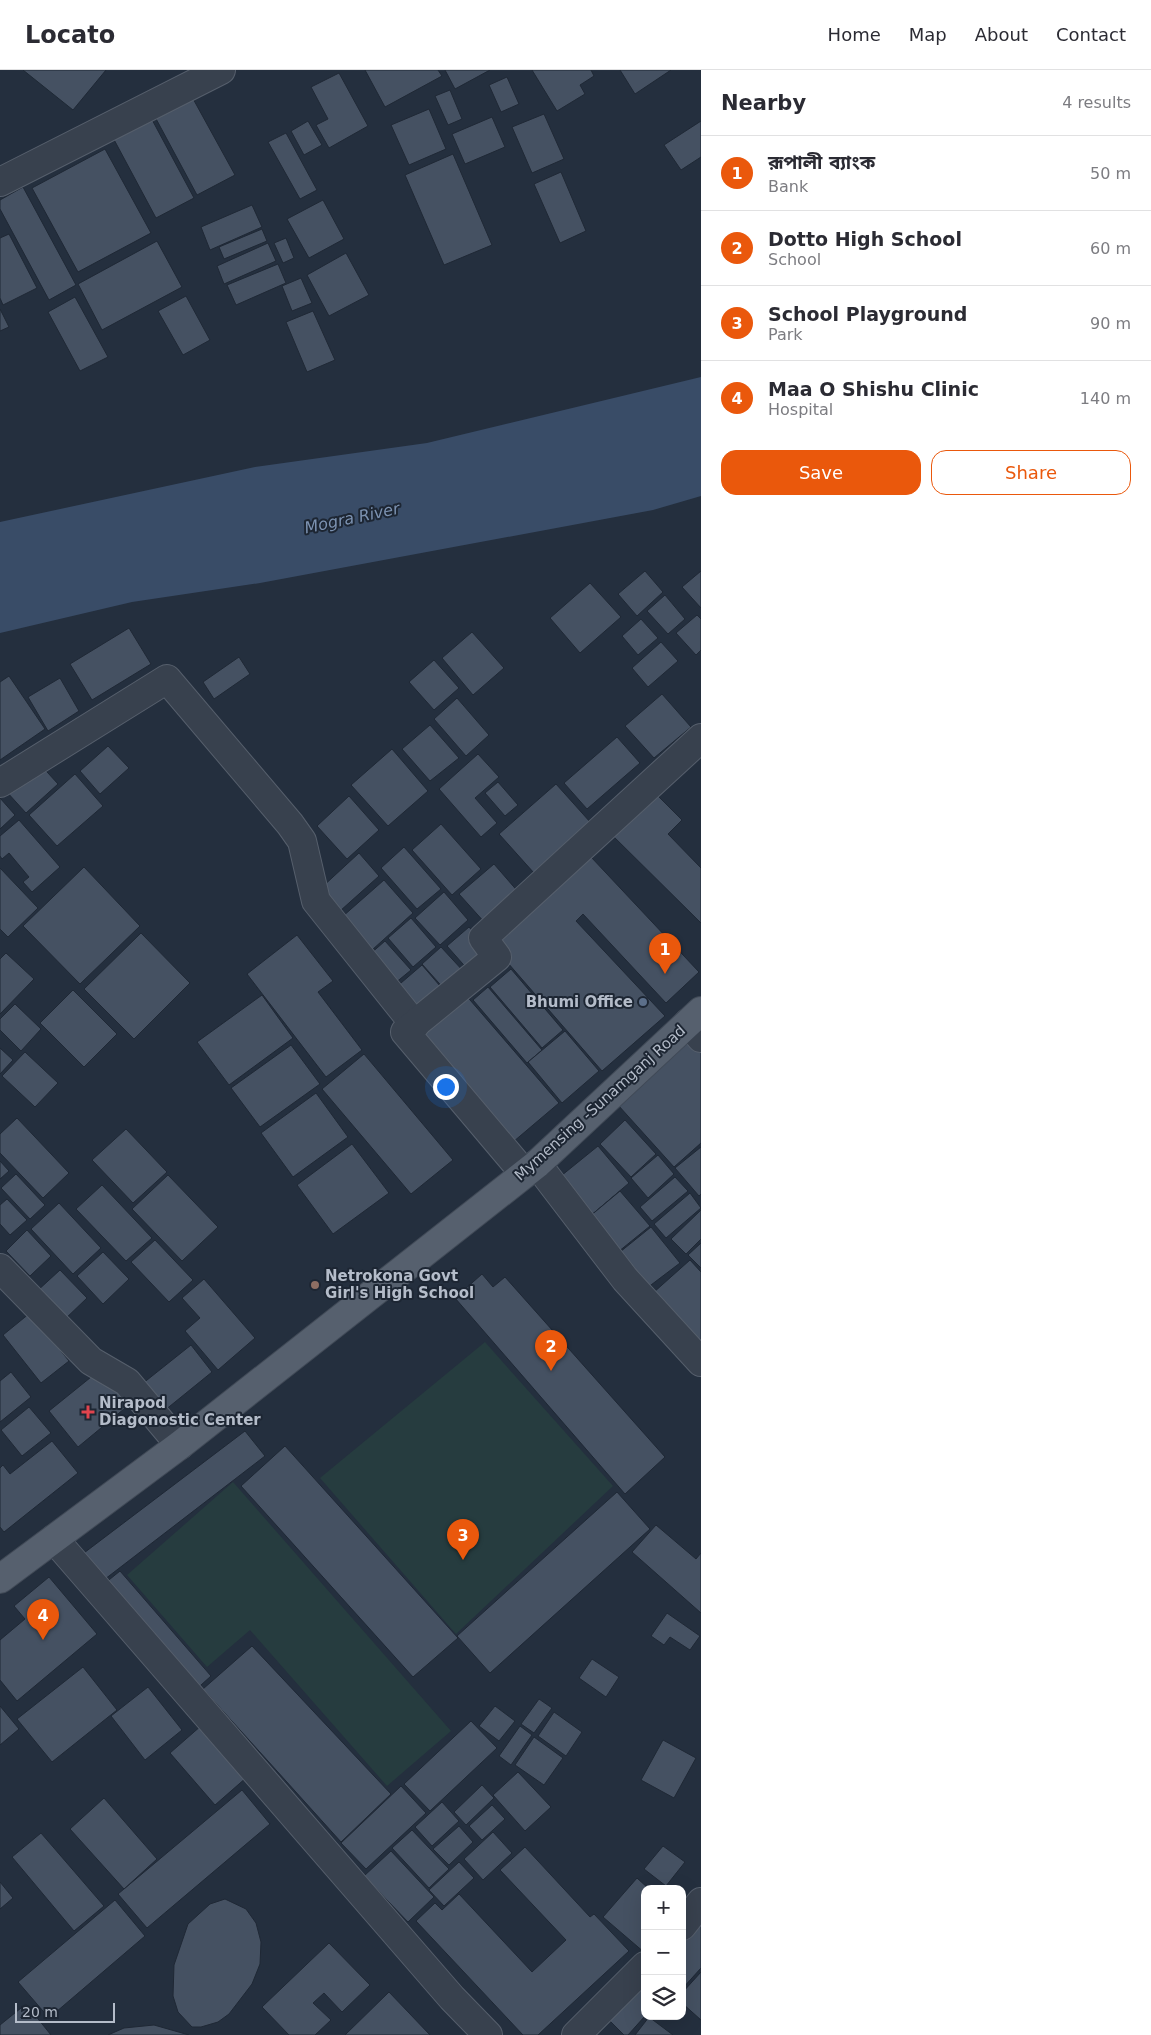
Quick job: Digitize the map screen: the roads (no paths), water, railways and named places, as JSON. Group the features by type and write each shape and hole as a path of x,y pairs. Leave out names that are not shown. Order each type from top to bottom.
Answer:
{"main road":[{"name":"Mymensing -Sunamganj Road","path":"0,1580 180,1444 530,1168 697,1024"}],"street":[{"path":"0,182 221,70"},
{"path":"0,783 167,679 290,824 302,841 313,879 316,901 415,1025"},
{"path":"701,738 483,938 497,957 405,1032 530,1168 625,1279 701,1362"},
{"path":"0,1268 91,1361 127,1382 180,1444"},
{"path":"54,1539 452,1998 488,2035"},
{"path":"686,1921 701,1902"},
{"path":"576,2035 641,1970"}],"water":[{"name":"Mogra River","path":"701,377 701,496 653,510 260,583 132,602 0,633 0,522 255,467 427,443"}],"place":[{"name":"রূপালী ব্যাংক","path":"665,974"},
{"name":"Bhumi Office","path":"643,1002"},
{"name":"Netrokona Govt Girl's High School","path":"315,1285"},
{"name":"Dotto High School","path":"551,1371"},
{"name":"Nirapod Diagonostic Center","path":"88,1412"},
{"name":"School Playground","path":"463,1560"},
{"name":"Maa O Shishu Clinic","path":"43,1640"}]}
